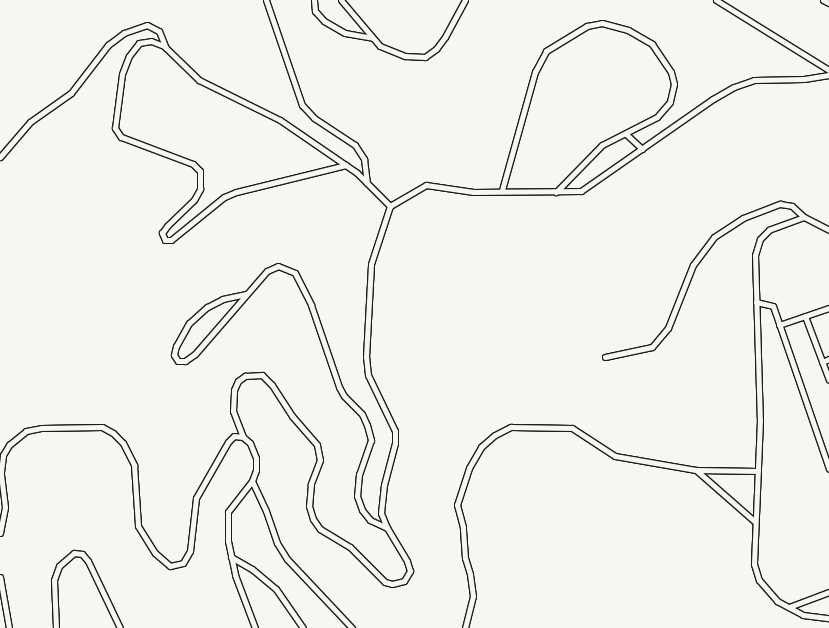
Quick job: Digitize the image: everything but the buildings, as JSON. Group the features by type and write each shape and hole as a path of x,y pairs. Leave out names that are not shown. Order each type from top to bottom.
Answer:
{"lane":[{"path":"266,0 302,105 314,118 356,145 364,159 367,183"},
{"path":"314,0 315,11 324,21 345,33 373,38"},
{"path":"341,0 380,46 405,56 425,57 436,49 445,37 465,0"},
{"path":"716,0 829,70"},
{"path":"823,0 829,3"},
{"path":"502,190 535,72 546,51 587,26 602,23 628,30 652,44 671,72 674,84 670,102 657,117 602,145 556,192"},
{"path":"0,157 30,122 71,93 108,45 124,33 147,25 159,31 166,48"},
{"path":"346,166 236,192 224,197 171,240 166,240 162,233 167,226 194,200 200,188 200,170 193,164 121,137 115,128 122,74 129,56 139,43 151,41 166,48 199,80 280,120 346,166 367,183 390,206"},
{"path":"255,628 235,575 228,541 228,512 252,481 256,470 256,458 250,443 243,437 233,411 234,390 238,381 245,376 262,375 272,385 292,416 317,445 320,460 311,484 309,506 313,520 320,529 350,547 377,575 392,584 404,581 410,571 407,561 387,528 381,514 382,498 395,443 395,431 368,376 366,357 371,264 390,206 426,185 473,192 502,190 556,192 581,191 713,99 754,80 804,79 829,74"},
{"path":"626,134 642,149"},
{"path":"605,357 652,347 668,328 693,265 714,237 743,218 780,204 792,206 804,217 829,230"},
{"path":"804,217 768,230 760,239 755,255 760,420 754,521 754,564 759,580 768,592 788,607 803,615 829,618"},
{"path":"246,294 222,299 207,307 189,323 176,346 174,356 178,361 185,361 195,354 223,324 246,294 267,271 278,266 295,273 311,305 339,387 344,396 362,414 367,425 371,440 359,474 357,496 362,510 370,520 387,528"},
{"path":"756,302 773,306 829,469"},
{"path":"779,325 829,308"},
{"path":"805,316 829,380"},
{"path":"822,362 829,359"},
{"path":"0,533 5,507 1,472 3,454 9,445 26,431 48,428 102,427 114,433 123,442 134,465 138,526 155,553 170,566 183,563 190,551 196,498 228,442 234,436 243,437"},
{"path":"465,628 473,596 465,558 463,527 457,505 469,468 481,447 495,435 511,427 572,428 615,456 696,470 758,471"},
{"path":"696,470 754,521"},
{"path":"252,481 266,511 276,543 287,559 352,628"},
{"path":"56,628 54,580 59,566 74,553 82,554 88,561 120,628"},
{"path":"231,557 252,569 276,589 303,628"},
{"path":"0,577 9,628"},
{"path":"788,607 829,592"}]}
